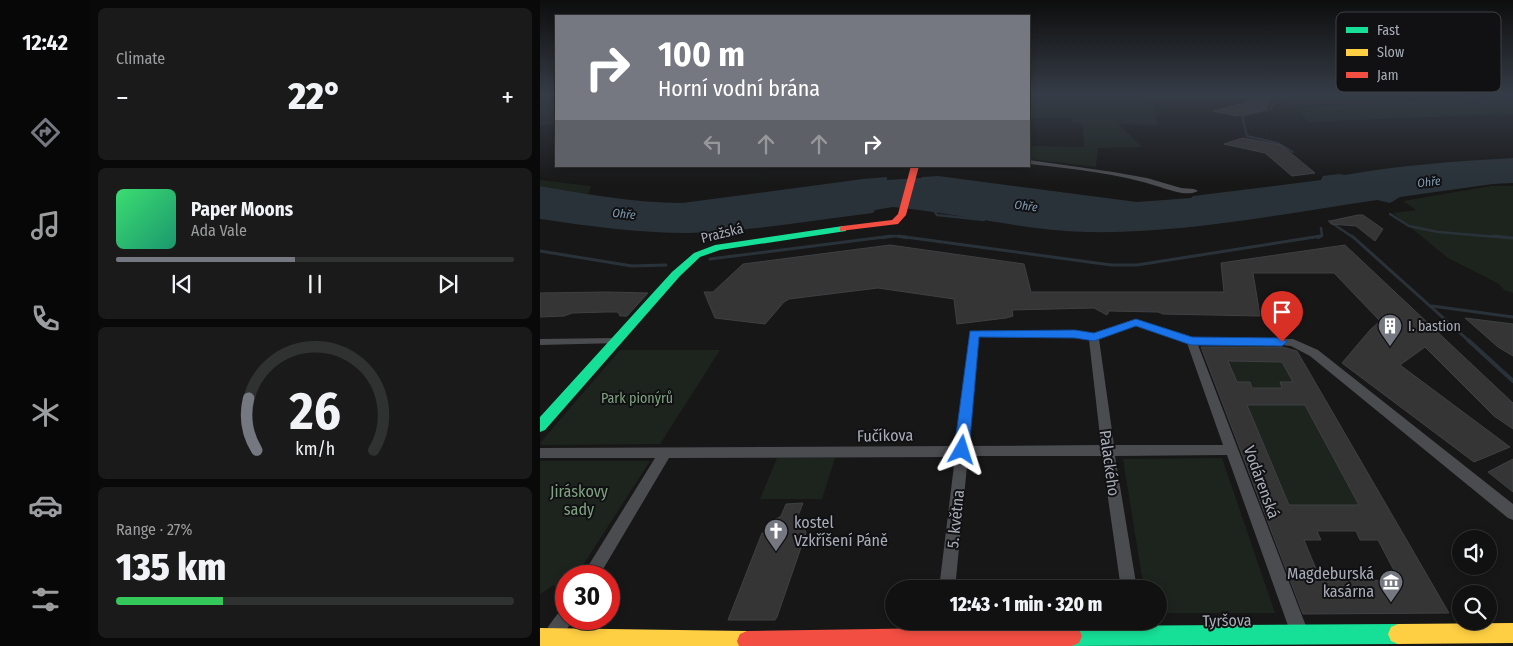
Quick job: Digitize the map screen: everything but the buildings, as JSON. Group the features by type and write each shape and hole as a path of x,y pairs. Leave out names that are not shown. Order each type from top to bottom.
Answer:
{"main road":[{"name":"Pražská","path":"540,426 682,268 697,255 708,250 741,242 884,225 895,222 902,215 914,171"},
{"name":"Tyršova","path":"547,641 743,641 941,635 1300,635 1392,640 1513,633"}],"street":[{"path":"1030,162 1141,179 1183,191 1194,191"},
{"path":"1094,337 1136,322 1191,341 1282,342 1304,347 1513,512"},
{"name":"5. května","path":"947,580 974,334 1075,334 1094,337"},
{"name":"Palackého","path":"1094,337 1108,450 1128,580"},
{"path":"540,342 616,341"},
{"name":"Vodárenská","path":"1191,341 1300,635"},
{"name":"Fučíkova","path":"540,453 1231,450"},
{"path":"597,565 666,452"},
{"path":"547,641 555,630"}],"green space":[{"path":"1083,125 1119,125 1142,147 1098,148 1096,167 1030,159 1030,146 1084,147"},
{"path":"540,180 591,186 588,194 540,186"},
{"path":"1491,186 1513,186 1513,293 1504,290 1499,284 1448,258 1393,213 1416,210 1403,201"},
{"name":"Park pionýrů","path":"620,350 720,350 660,444 542,445 540,443"},
{"path":"1228,361 1282,362 1293,382 1280,382 1282,388 1252,388 1250,382 1237,382"},
{"path":"1247,405 1305,405 1359,505 1289,505"},
{"path":"777,458 835,458 822,499 760,499"},
{"path":"1222,458 1275,613 1167,613 1167,580 1143,580 1123,459"},
{"name":"Jiráskovy sady","path":"540,461 650,461 583,565 555,565 555,588 554,585 540,594"}],"water":[{"name":"Ohře","path":"1513,158 1513,183 1400,197 1390,203 1377,200 1232,222 1160,230 1123,232 1062,231 893,207 875,210 873,213 780,225 688,233 595,227 540,219 540,186 629,200 682,203 863,179 887,177 887,180 938,176 1137,202 1191,198 1193,196 1321,180 1323,176 1339,174 1345,175 1429,164"}],"waterway":[{"path":"1244,125 1247,136 1278,143 1293,152"},
{"path":"935,212 937,215 984,220"},
{"path":"1390,214 1409,226 1438,232 1509,238"},
{"path":"1329,221 1354,238"},
{"path":"1318,238 1322,236 1321,228"},
{"path":"710,259 892,236"},
{"path":"882,238 895,236 907,238"},
{"path":"898,236 1111,265 1137,265 1321,236"},
{"path":"1352,236 1469,341"},
{"path":"1493,236 1513,238"},
{"path":"540,251 632,266 666,265"},
{"path":"1432,306 1513,317"},
{"path":"1468,340 1513,381"}],"traffic: fast":[{"path":"540,426 676,274 697,255 718,247 843,229"},
{"path":"1072,636 1398,634"}],"traffic: slow":[{"path":"1398,634 1513,633"},
{"path":"540,638 747,641"}],"traffic: jam":[{"path":"843,229 895,222 902,215 915,167"},
{"path":"747,641 1072,636"}],"place":[{"name":"I. bastion","path":"1390,347"},
{"name":"kostel Vzkříšení Páně","path":"776,552"},
{"name":"Magdeburská kasárna","path":"1391,603"}],"route":[{"path":"962,450 974,334 1075,334 1094,337 1136,322 1191,341 1282,342"}]}
